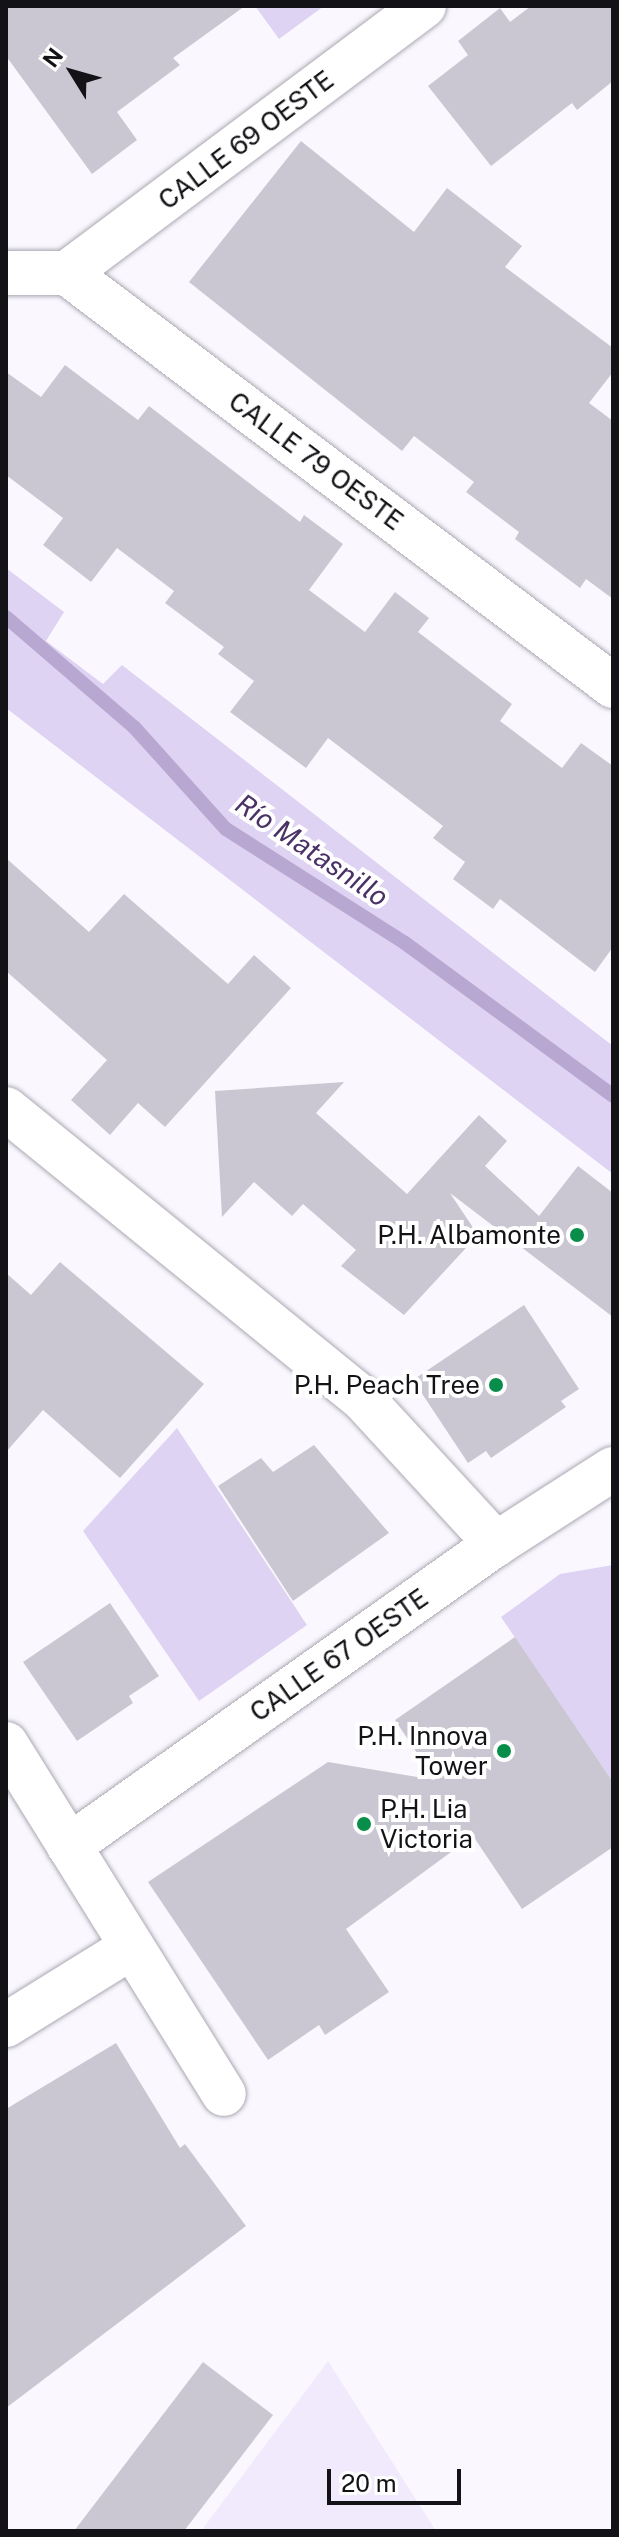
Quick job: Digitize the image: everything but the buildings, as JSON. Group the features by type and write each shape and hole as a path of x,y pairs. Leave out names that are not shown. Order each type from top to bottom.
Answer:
{"street":[{"name":"CALLE 69 OESTE","path":"67,273 424,6"},
{"path":"6,273 67,273"},
{"name":"CALLE 79 OESTE","path":"67,273 613,686"},
{"path":"6,1109 361,1397 496,1544"},
{"name":"CALLE 67 OESTE","path":"69,1846 496,1544 613,1469"},
{"path":"6,1744 224,2094"},
{"path":"6,2025 132,1947"}],"shaded area":[{"path":"255,6 324,6 279,39"},
{"path":"6,568 64,612 46,641 103,684 122,665 613,1046 613,1174 6,708"},
{"path":"177,1428 307,1625 199,1701 83,1531"},
{"path":"613,1565 613,1782 501,1617 560,1574"},
{"path":"328,2361 436,2531 201,2531"}],"waterway":[{"name":"Río Matasnillo","path":"6,617 134,727 226,829 405,943 613,1096"}],"place":[{"name":"P.H. Albamonte","path":"577,1235"},
{"name":"P.H. Peach Tree","path":"496,1385"},
{"name":"P.H. Innova Tower","path":"504,1751"},
{"name":"P.H. Lia Victoria","path":"364,1824"}]}
